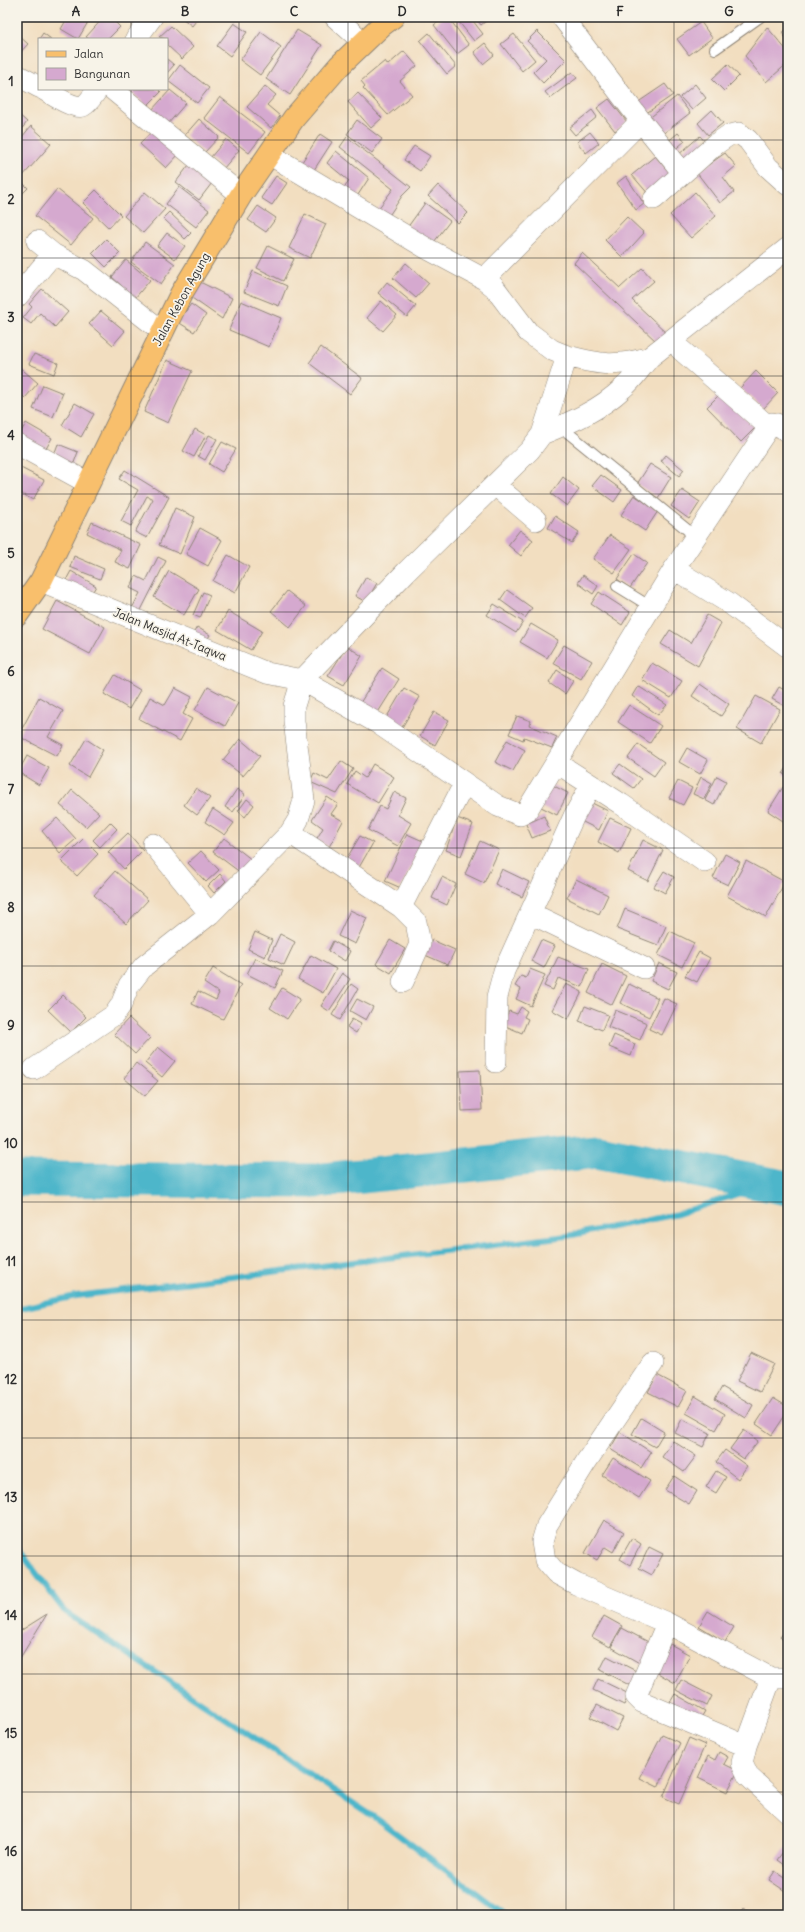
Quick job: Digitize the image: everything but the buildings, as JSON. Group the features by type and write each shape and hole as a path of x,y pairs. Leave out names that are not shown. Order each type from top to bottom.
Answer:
{"main road":[{"name":"Jalan Kebon Agung","path":"17,614 41,581 181,294 241,195 294,118 339,66 363,42 393,17"}],"street":[{"path":"137,38 152,17"},
{"path":"335,17 363,42"},
{"path":"562,17 640,122 683,173"},
{"path":"17,75 38,86"},
{"path":"45,90 75,106 82,107 97,90"},
{"path":"113,90 241,195"},
{"path":"484,279 640,122"},
{"path":"654,199 716,144 729,135 739,133 748,140 768,167 788,185"},
{"path":"269,154 426,248 484,279 494,287 528,332 552,350 567,356 608,365 622,365 650,357"},
{"path":"37,241 53,254 84,270 163,332"},
{"path":"34,1069 114,1015 121,1005 130,985 144,966 210,914 290,833 298,820 304,800 294,721 294,706 302,680 406,572 551,430 603,406 625,387 650,357 788,248"},
{"path":"17,297 53,254"},
{"path":"302,680 379,724 498,806 511,812 523,814 557,763 695,536 778,429 681,350"},
{"path":"551,430 567,356"},
{"path":"17,444 88,483"},
{"path":"496,485 536,520"},
{"path":"674,569 729,603 788,647"},
{"name":"Jalan Masjid At-Taqwa","path":"41,581 267,674 302,680"},
{"path":"557,763 616,800 704,862"},
{"path":"401,907 464,784"},
{"path":"496,1062 497,997 504,971 574,816 590,785"},
{"path":"290,833 401,907 416,922 420,944 402,982"},
{"path":"153,844 210,914"},
{"path":"530,913 644,968"},
{"path":"653,1363 586,1462 547,1525 542,1542 545,1560 556,1573 576,1584 667,1623 780,1678 746,1746 742,1763 748,1776 788,1813"},
{"path":"667,1623 636,1696 642,1702 746,1746"}],"lane":[{"path":"715,49 760,17"},
{"path":"551,430 695,536"},
{"path":"617,586 651,607"}],"waterway":[{"path":"17,1179 315,1181 597,1151 788,1188"},
{"path":"17,1309 76,1296 567,1236 678,1214 767,1184"},
{"path":"17,1547 65,1612 377,1819 506,1915"}]}
